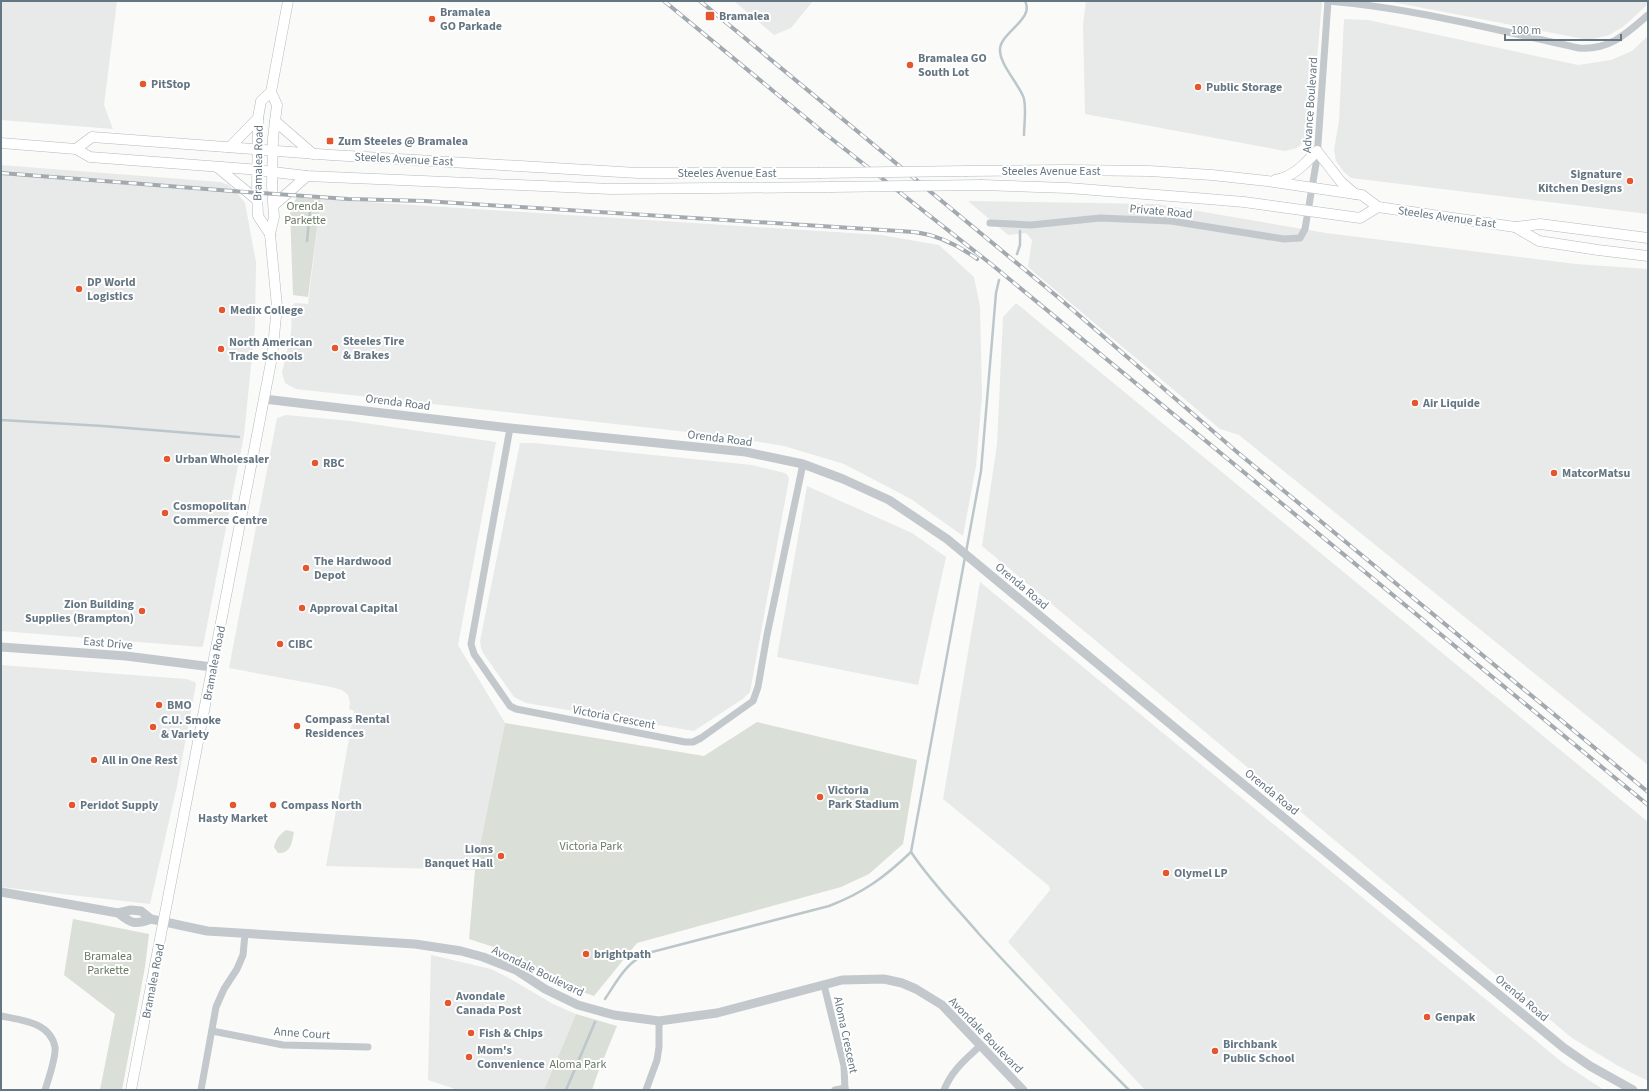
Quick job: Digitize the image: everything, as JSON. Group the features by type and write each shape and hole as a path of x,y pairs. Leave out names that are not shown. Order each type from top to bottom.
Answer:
{"main road":[{"name":"Bramalea Road","path":"270,234 258,216 258,118 261,102 271,92 288,1"},
{"name":"Bramalea Road","path":"131,1090 272,356 277,306 270,234 274,217 272,172 277,105 271,92"},
{"path":"230,147 258,118"},
{"path":"275,121 313,154"},
{"name":"Steeles Avenue East","path":"76,149 92,138 313,154 638,173 818,173 1066,170 1149,171 1267,181 1312,187 1362,195 1378,207 1515,227 1540,224 1648,238"},
{"name":"Steeles Avenue East","path":"1,143 76,149 90,157 257,170 306,176 638,189 982,185 1068,188 1244,202 1360,218 1378,207"},
{"path":"1267,181 1284,178 1300,169 1317,151 1341,182 1355,194"},
{"path":"217,167 257,200"},
{"path":"638,173 638,189"},
{"path":"274,206 306,176"},
{"name":"Steeles Avenue East","path":"1515,227 1539,241 1648,256"}],"street":[{"path":"1328,1 1366,4 1412,12 1578,48 1597,47 1613,42 1628,33 1648,15"},
{"name":"Advance Boulevard","path":"1308,211 1317,151 1328,1"},
{"name":"Private Road","path":"990,222 1031,225 1100,218 1171,221 1284,239 1296,239 1300,238 1305,229 1308,211"},
{"name":"Orenda Road","path":"264,399 510,428 746,452 803,464 843,479 888,500 957,547 1564,1048 1590,1066 1633,1090"},
{"name":"Victoria Crescent","path":"510,428 471,644 474,654 510,706 516,709 685,742 693,742 701,738 753,701 758,687 767,635 803,464"},
{"name":"East Drive","path":"1,647 126,656 212,667"},
{"name":"Avondale Boulevard","path":"1,892 118,913 129,922 139,923 151,919 207,931 415,944 461,951 483,957 516,970 541,987 578,1005 614,1015 659,1022 717,1013 842,980 861,978 884,979 902,983 916,989 942,1005 1023,1090"},
{"path":"201,1090 216,1007 243,955 245,934"},
{"name":"Aloma Crescent","path":"824,985 844,1066 845,1089"},
{"path":"1,1016 36,1024 45,1029 51,1038 55,1048 45,1090"},
{"path":"646,1090 657,1060 659,1047 659,1022"},
{"name":"Anne Court","path":"212,1031 282,1045 368,1047"},
{"path":"944,1090 955,1069 981,1046"},
{"path":"835,1090 845,1089"}],"shaded area":[{"path":"1,1 117,1 104,105 113,129 1,120"},
{"path":"734,1 813,1 791,28 774,35"},
{"name":"Public Storage","path":"1086,1 1322,1 1317,60 1304,142 1297,148 1285,151 1085,114 1083,25"},
{"path":"1387,1 1648,1 1648,4 1623,27 1609,35 1589,40"},
{"path":"1344,19 1368,20 1578,65 1611,60 1632,51 1648,36 1648,214 1351,178 1344,172 1336,161 1334,150 1339,121"},
{"path":"1,165 220,182 229,185 245,203 256,262 255,327 244,435 203,646 201,647 1,631"},
{"path":"321,199 881,235 939,245 974,277 980,307 982,395 976,466 963,536 911,499 844,464 784,446 715,435 296,389 285,383 282,373 291,333 292,306 295,303 308,304"},
{"path":"968,201 1157,204 1326,233 1576,264 1648,269 1648,765 1239,435 1220,429 1028,267 1032,240 1026,233 1008,235"},
{"path":"1016,303 1648,822 1648,1081 1620,1067 1572,1038 982,546 997,444 1003,317"},
{"path":"286,415 351,421 496,442 458,645 505,723 475,870 326,866 354,711 349,709 350,703 348,695 342,690 331,687 229,668 277,418"},
{"path":"520,443 534,443 752,465 785,473 788,476 789,479 750,692 744,698 694,731 526,703 514,697 483,653 480,641"},
{"path":"807,486 912,533 946,557 918,685 777,657"},
{"path":"980,582 1563,1063 1604,1090 1145,1090 1008,942 1050,890 1049,886 943,799"},
{"path":"1,665 186,679 195,682 196,684 177,786 150,904 1,887"},
{"path":"431,955 491,969 553,1004 576,1014 544,1090 458,1090 428,1080"}],"green space":[{"name":"Orenda Parkette","path":"297,197 321,199 308,297 293,295 290,210"},
{"name":"Victoria Park","path":"757,722 917,760 903,844 869,874 841,887 637,943 594,996 568,987 503,950 469,939 475,870 505,723 704,756"},
{"path":"286,830 294,832 290,847 286,852 278,853 274,847 275,844 278,837"},
{"name":"Bramalea Parkette","path":"73,919 149,934 145,967 122,1090 100,1090 115,1014 64,975"},
{"name":"Aloma Park","path":"576,1014 617,1026 592,1090 544,1090"}],"waterway":[{"path":"1024,135 1025,109 1023,96 1002,60 1000,49 1006,37 1022,20 1027,8 1025,1"},
{"path":"307,241 310,210"},
{"path":"1017,254 1020,245 1020,231"},
{"path":"966,552 981,471 996,293 999,280"},
{"path":"1,420 103,426 239,437"},
{"path":"605,999 628,966 648,953 829,906 852,896 873,884 911,852 965,557"},
{"path":"911,852 935,884 997,954 1129,1090"},
{"path":"566,1090 595,1022"}],"railway":[{"path":"664,1 823,132 991,264 1648,805"},
{"path":"700,1 1059,298 1237,452 1648,792"},
{"path":"1,173 348,199 425,201 914,232 923,233 947,241 963,249 977,259"}],"place":[{"name":"Bramalea","path":"710,16"},
{"name":"Bramalea GO Parkade","path":"432,19"},
{"name":"Bramalea GO South Lot","path":"910,65"},
{"name":"PitStop","path":"143,84"},
{"name":"Public Storage","path":"1198,87"},
{"name":"Zum Steeles @ Bramalea","path":"330,141"},
{"name":"Signature Kitchen Designs","path":"1630,181"},
{"name":"DP World Logistics","path":"79,289"},
{"name":"Medix College","path":"222,310"},
{"name":"Steeles Tire & Brakes","path":"335,348"},
{"name":"North American Trade Schools","path":"221,349"},
{"name":"Air Liquide","path":"1415,403"},
{"name":"Urban Wholesaler","path":"167,459"},
{"name":"RBC","path":"315,463"},
{"name":"MatcorMatsu","path":"1554,473"},
{"name":"Cosmopolitan Commerce Centre","path":"165,513"},
{"name":"The Hardwood Depot","path":"306,568"},
{"name":"Approval Capital","path":"302,608"},
{"name":"Zion Building Supplies (Brampton)","path":"142,611"},
{"name":"CIBC","path":"280,644"},
{"name":"BMO","path":"159,705"},
{"name":"Compass Rental Residences","path":"297,726"},
{"name":"C.U. Smoke & Variety","path":"153,727"},
{"name":"All in One Rest","path":"94,760"},
{"name":"Victoria Park Stadium","path":"820,797"},
{"name":"Peridot Supply","path":"72,805"},
{"name":"Hasty Market","path":"233,805"},
{"name":"Compass North","path":"273,805"},
{"name":"Lions Banquet Hall","path":"501,856"},
{"name":"Olymel LP","path":"1166,873"},
{"name":"brightpath","path":"586,954"},
{"name":"Avondale Canada Post","path":"448,1003"},
{"name":"Genpak","path":"1427,1017"},
{"name":"Fish & Chips","path":"471,1033"},
{"name":"Birchbank Public School","path":"1215,1051"},
{"name":"Mom's Convenience","path":"469,1057"}]}
